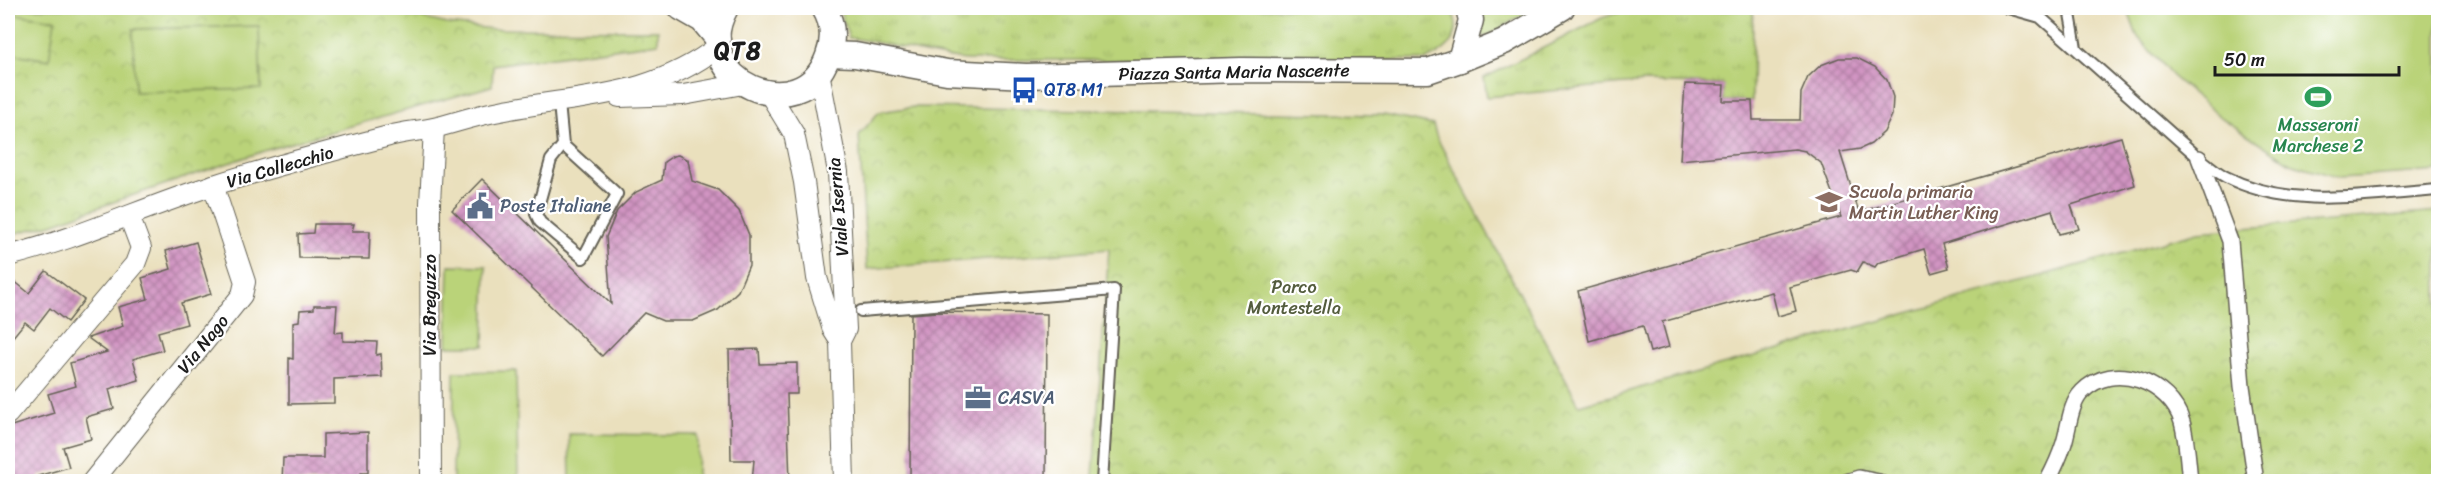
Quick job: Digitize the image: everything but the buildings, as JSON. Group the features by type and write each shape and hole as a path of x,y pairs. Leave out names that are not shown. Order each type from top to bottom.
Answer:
{"street":[{"path":"681,8 702,20 718,43 725,65 743,84 769,93 783,93 797,89 824,63 832,35 824,8"},
{"path":"434,128 496,112 602,96 678,73 697,63 718,43 721,18 726,8"},
{"path":"1460,60 1472,20 1468,8"},
{"name":"Piazza Santa Maria Nascente","path":"824,63 855,55 947,72 1026,76 1241,70 1428,70 1504,42 1562,8"},
{"name":"Viale Isernia","path":"824,63 838,172 846,329 840,341 844,482"},
{"path":"602,96 647,98 683,95 743,84"},
{"name":"Viale Isernia","path":"769,93 794,134 804,182 817,278 833,330 840,341"},
{"name":"Via Collecchio","path":"8,256 40,248 213,185 391,135 434,128"},
{"name":"Via Breguzzo","path":"431,482 430,203 434,128"},
{"path":"2199,158 2230,241 2242,386 2256,482"},
{"name":"Via Nago","path":"92,482 242,295 245,282 213,185"},
{"path":"8,414 135,264 141,249 129,216"},
{"path":"2047,482 2064,444 2071,417 2082,392 2100,380 2116,374 2140,379 2171,400 2182,421 2190,482"},
{"path":"1846,482 1859,478 1880,482"}],"lane":[{"path":"2008,8 2038,12 2199,158 2224,176 2256,188 2288,196 2339,197 2439,190"},
{"path":"2069,8 2076,48"},
{"path":"559,103 563,145 617,194 583,258 540,222 536,214 551,160 563,145"},
{"path":"861,311 1114,290 1102,482"}],"green space":[{"path":"8,8 381,8 447,24 493,29 658,30 658,43 493,65 492,86 270,149 52,224 8,235"},
{"path":"839,8 1450,8 1456,25 1453,40 1448,46 1426,60 968,60 849,38"},
{"path":"1478,8 1535,8 1485,37 1480,33"},
{"name":"Masseroni Marchese 2","path":"2127,8 2438,8 2438,171 2340,178 2290,163 2222,118 2172,76 2137,36"},
{"path":"1753,10 1752,101 1723,101 1723,85 1646,82 1487,97 1484,78 1602,18 1620,12"},
{"path":"8,13 55,20 49,60 8,53"},
{"path":"259,26 261,89 135,92 133,29"},
{"name":"Parco Montestella","path":"914,107 1384,115 1433,125 1437,138 1579,405 2198,232 2438,212 2438,481 1090,481 1093,476 1109,249 867,269 859,135 879,112"},
{"path":"449,265 486,266 484,346 447,346"},
{"path":"516,371 518,481 453,481 454,372"},
{"path":"569,434 698,435 697,481 570,481"}],"place":[{"name":"QT8 M1","path":"1024,90"},
{"name":"Masseroni Marchese 2","path":"2318,97"},
{"name":"Scuola primaria Martin Luther King","path":"1829,202"},
{"name":"Poste Italiane","path":"480,206"},
{"name":"CASVA","path":"978,398"}],"district":[{"name":"QT8","path":"738,51"}]}
